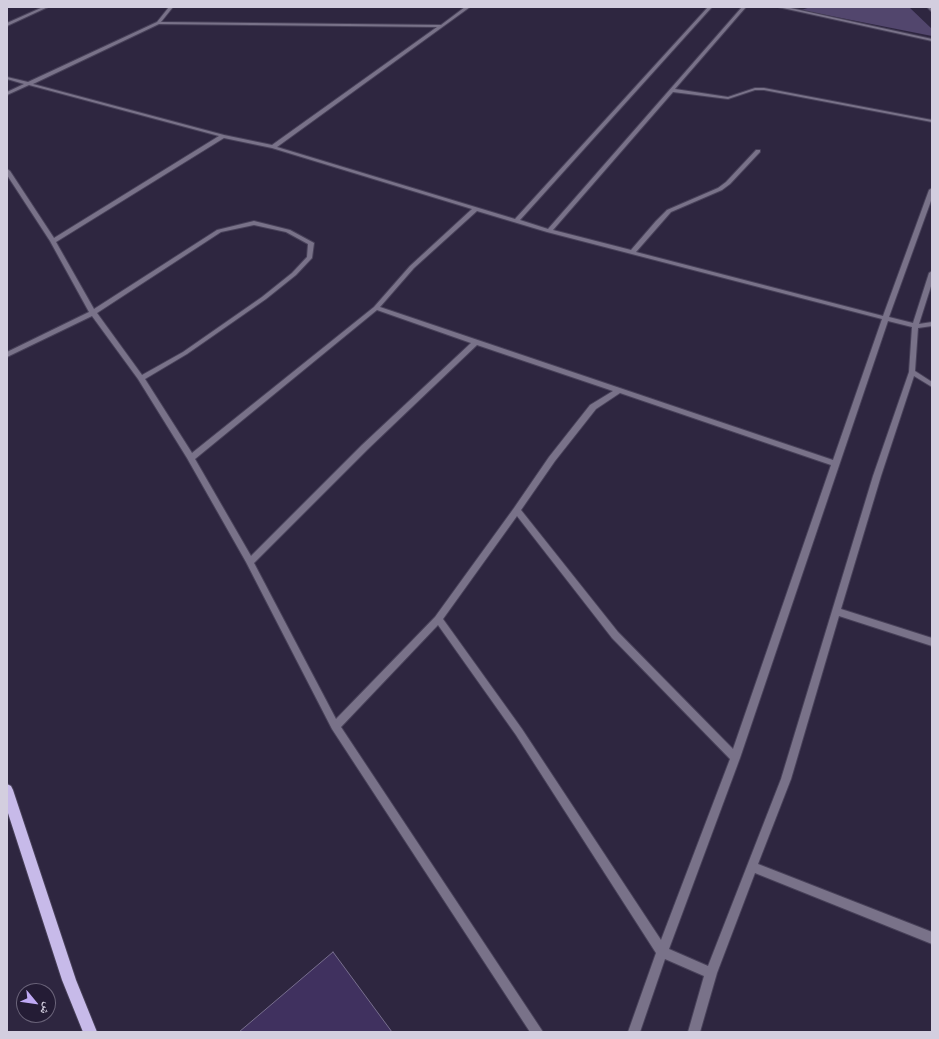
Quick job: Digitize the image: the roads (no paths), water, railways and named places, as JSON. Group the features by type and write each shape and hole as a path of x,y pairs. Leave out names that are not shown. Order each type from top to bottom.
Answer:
{"main road":[{"path":"7,790 69,980 90,1032"}],"street":[{"path":"7,25 46,7"},
{"path":"7,94 158,23 171,7"},
{"path":"273,146 468,7"},
{"path":"516,221 710,7"},
{"path":"549,231 744,7"},
{"path":"780,7 932,40"},
{"path":"929,7 932,10"},
{"path":"158,23 441,26"},
{"path":"7,78 223,136 273,146 475,210 549,231 887,317 915,326 932,324"},
{"path":"672,90 728,98 755,90 764,89 932,122"},
{"path":"53,241 223,136"},
{"path":"633,252 658,222 670,211 720,189 728,183 758,151"},
{"path":"7,171 53,241 92,312 141,378 191,458 250,562 334,726 537,1032"},
{"path":"634,1032 662,952 735,758 932,190"},
{"path":"191,458 376,308 412,267 475,210"},
{"path":"7,355 92,312 219,231 254,223 288,231 311,243 310,257 294,274 264,298 185,352 141,378"},
{"path":"694,1032 711,973 786,779 877,476 912,372 915,326 932,273"},
{"path":"376,308 836,464"},
{"path":"250,562 365,447 476,342"},
{"path":"912,372 932,385"},
{"path":"334,726 438,619 518,510 552,459 593,407 620,390"},
{"path":"518,510 615,635 735,758"},
{"path":"836,612 932,642"},
{"path":"438,619 519,732 662,952 711,973"},
{"path":"753,867 932,938"}]}
